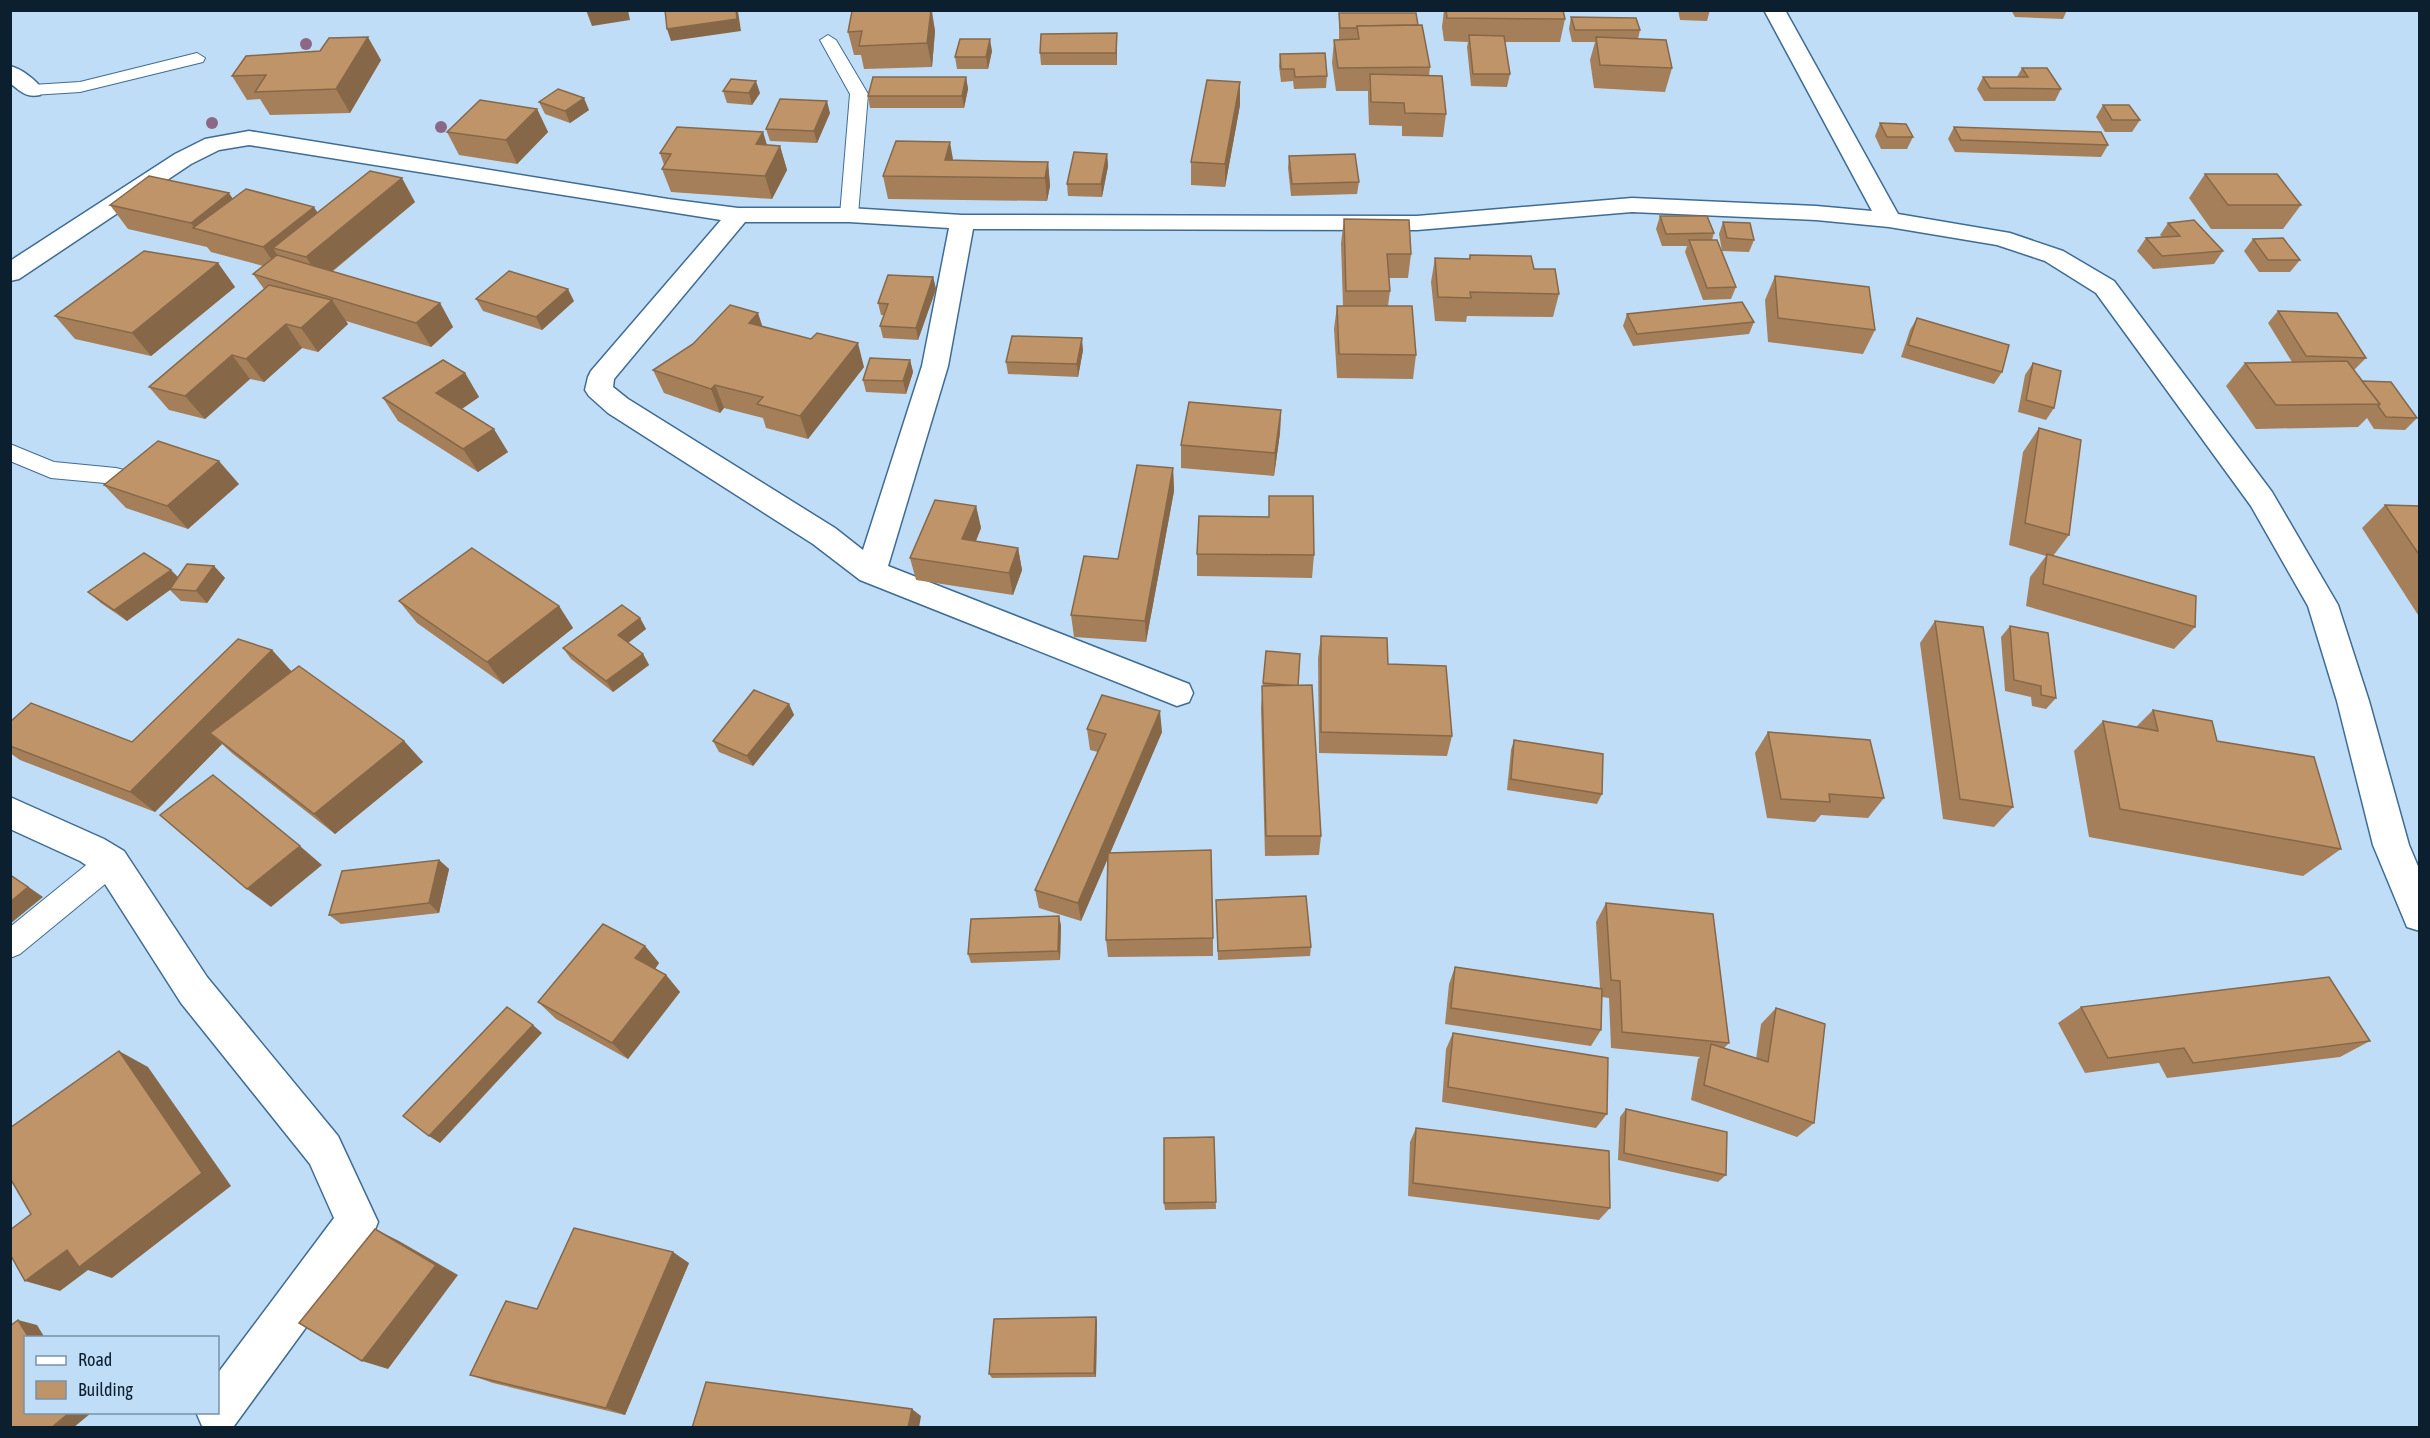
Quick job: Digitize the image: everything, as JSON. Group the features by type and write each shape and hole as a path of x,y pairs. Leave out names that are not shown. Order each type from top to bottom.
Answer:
{"street":[{"path":"1774,10 1889,220"},
{"path":"10,72 32,90"},
{"path":"10,273 183,159 213,144 249,138 668,206 738,214 849,214 962,222 1418,223 1632,205 1816,213 1889,220 2001,238 2054,256 2105,287 2262,499 2323,605 2353,701 2391,845 2420,915"},
{"path":"738,214 601,377 599,390 618,406 824,536 871,573 1177,693"},
{"path":"871,573 935,366 962,222"},
{"path":"10,813 92,850 111,862 194,990 324,1150 357,1222 219,1407"},
{"path":"204,1428 214,1414"}],"lane":[{"path":"828,40 859,94 849,214"},
{"path":"32,90 80,87 197,58"},
{"path":"10,452 51,470 116,476"},
{"path":"10,945 111,862"}],"building":[{"path":"665,10 736,10 737,19 667,29"},
{"path":"931,10 927,43 859,46 862,31 848,32 852,11"},
{"path":"1446,10 1563,10 1565,19 1447,18"},
{"path":"1339,13 1416,13 1418,25 1340,28"},
{"path":"1571,17 1636,18 1640,30 1575,30"},
{"path":"1422,25 1430,67 1338,68 1334,40 1359,39 1357,26"},
{"path":"1117,33 1116,53 1040,53 1041,34"},
{"path":"1469,35 1504,36 1510,74 1473,74"},
{"path":"368,37 336,89 255,92 266,75 232,76 246,56 320,51 329,38"},
{"path":"1596,37 1666,40 1672,68 1600,65"},
{"path":"960,39 990,39 986,57 955,57"},
{"path":"1325,53 1327,76 1295,77 1294,69 1281,69 1280,54"},
{"path":"2022,68 2047,68 2061,89 1990,88 1983,77 2028,77"},
{"path":"1370,74 1442,76 1446,114 1405,113 1404,103 1371,102"},
{"path":"873,77 966,77 962,96 868,96"},
{"path":"731,79 756,81 749,93 723,91"},
{"path":"1207,80 1240,82 1225,164 1191,162"},
{"path":"558,89 584,98 565,111 539,102"},
{"path":"780,99 827,101 814,131 766,129"},
{"path":"480,100 537,109 506,140 447,132"},
{"path":"2103,105 2129,105 2140,120 2112,120"},
{"path":"1880,123 1906,124 1913,137 1887,137"},
{"path":"677,127 763,132 756,144 780,146 765,176 662,169 671,154 660,153"},
{"path":"1954,127 2101,132 2108,145 1961,140"},
{"path":"896,141 950,142 945,160 1048,162 1045,178 883,176"},
{"path":"1074,152 1107,154 1101,184 1067,184"},
{"path":"1355,154 1359,182 1292,184 1289,156"},
{"path":"370,171 402,178 306,257 273,248"},
{"path":"2205,174 2277,174 2301,205 2228,205"},
{"path":"149,176 229,193 191,223 110,205"},
{"path":"246,189 314,207 263,247 193,228"},
{"path":"1660,216 1707,216 1714,233 1666,234"},
{"path":"1344,219 1409,220 1411,254 1387,254 1390,291 1346,291"},
{"path":"2194,220 2223,251 2162,256 2146,238 2180,236 2168,223"},
{"path":"1723,222 1750,223 1754,240 1727,238"},
{"path":"2283,238 2300,260 2268,260 2253,239"},
{"path":"1689,240 1717,240 1736,287 1707,288"},
{"path":"144,251 218,263 132,333 55,316"},
{"path":"277,255 440,303 416,323 253,274"},
{"path":"1470,255 1531,256 1534,269 1555,269 1559,294 1470,292 1471,298 1438,297 1435,258 1470,259"},
{"path":"509,271 568,289 536,317 476,299"},
{"path":"888,275 933,277 916,328 880,326 888,304 878,303"},
{"path":"1775,276 1869,287 1875,330 1778,318"},
{"path":"269,285 332,300 301,328 286,324 246,359 232,355 185,396 149,387"},
{"path":"1742,302 1754,322 1637,334 1627,314"},
{"path":"730,305 758,313 749,323 811,339 817,333 858,343 800,416 757,404 763,397 715,385 711,389 653,370 693,344"},
{"path":"1337,306 1412,306 1416,355 1339,354"},
{"path":"2278,311 2337,313 2366,358 2306,356"},
{"path":"1917,318 2009,345 2002,372 1908,345"},
{"path":"1012,336 1082,338 1077,364 1006,362"},
{"path":"870,358 910,360 903,381 863,380"},
{"path":"443,360 465,373 436,393 494,429 463,449 383,398"},
{"path":"2347,361 2380,404 2276,405 2245,363"},
{"path":"2033,363 2061,371 2054,408 2026,400"},
{"path":"2362,381 2391,382 2417,418 2386,417 2378,406 2380,404"},
{"path":"1189,402 1281,410 1275,453 1181,445"},
{"path":"2039,428 2081,440 2069,535 2025,523"},
{"path":"158,441 219,461 167,506 104,485"},
{"path":"1137,465 1173,468 1145,621 1071,615 1084,556 1118,559"},
{"path":"1269,496 1313,496 1314,555 1197,554 1199,516 1269,517"},
{"path":"935,500 976,506 962,539 1018,548 1009,573 910,558"},
{"path":"2385,505 2420,506 2420,556"},
{"path":"472,548 559,606 487,662 399,601"},
{"path":"144,553 171,570 114,610 88,592"},
{"path":"2047,554 2196,596 2195,627 2043,584"},
{"path":"187,564 214,566 196,591 170,589"},
{"path":"622,605 640,618 618,635 643,654 606,681 563,648"},
{"path":"1935,621 1983,627 2013,807 1960,799"},
{"path":"2010,626 2048,633 2056,698 2041,695 2041,686 2014,680"},
{"path":"1321,636 1387,638 1388,664 1446,666 1452,736 1321,732"},
{"path":"238,639 272,650 130,792 10,746 10,722 31,703 132,742"},
{"path":"1266,651 1300,654 1298,686 1263,683"},
{"path":"299,666 404,741 314,814 210,733"},
{"path":"1312,685 1321,836 1266,836 1262,686"},
{"path":"754,690 789,704 747,756 713,741"},
{"path":"1102,695 1160,711 1078,903 1035,890 1106,734 1087,729"},
{"path":"2153,710 2212,721 2217,741 2314,757 2341,849 2120,809 2103,721 2158,731"},
{"path":"1768,732 1870,740 1884,798 1829,794 1830,802 1781,799"},
{"path":"1514,740 1603,754 1602,794 1511,779"},
{"path":"213,775 300,846 247,889 160,815"},
{"path":"1211,850 1213,938 1106,940 1108,853"},
{"path":"439,860 429,903 329,915 342,871"},
{"path":"10,875 28,887 10,902"},
{"path":"1306,896 1311,947 1218,951 1216,900"},
{"path":"1606,903 1713,914 1729,1043 1622,1032 1620,981 1611,980"},
{"path":"1059,916 1058,951 968,954 971,919"},
{"path":"603,924 645,946 635,958 666,975 612,1043 538,1002"},
{"path":"1455,967 1602,989 1601,1030 1451,1008"},
{"path":"2329,977 2370,1041 2193,1063 2184,1048 2108,1058 2081,1007"},
{"path":"507,1007 533,1025 429,1136 403,1116"},
{"path":"1776,1008 1825,1024 1814,1123 1704,1085 1711,1044 1768,1062"},
{"path":"1453,1033 1608,1058 1607,1114 1448,1087"},
{"path":"119,1051 202,1173 79,1267 67,1250 25,1281 10,1254 10,1230 31,1214 10,1178 10,1128"},
{"path":"1626,1109 1727,1132 1726,1175 1624,1153"},
{"path":"1416,1128 1609,1151 1610,1208 1413,1183"},
{"path":"1214,1137 1216,1202 1164,1203 1164,1138"},
{"path":"574,1228 673,1252 606,1408 470,1375 506,1301 537,1309"},
{"path":"375,1229 436,1265 362,1361 299,1323"},
{"path":"1096,1317 1094,1373 989,1374 994,1319"},
{"path":"18,1320 28,1336 24,1336 24,1414 68,1414 51,1428 10,1428 10,1326"},
{"path":"706,1382 912,1409 908,1428 692,1428"}]}
